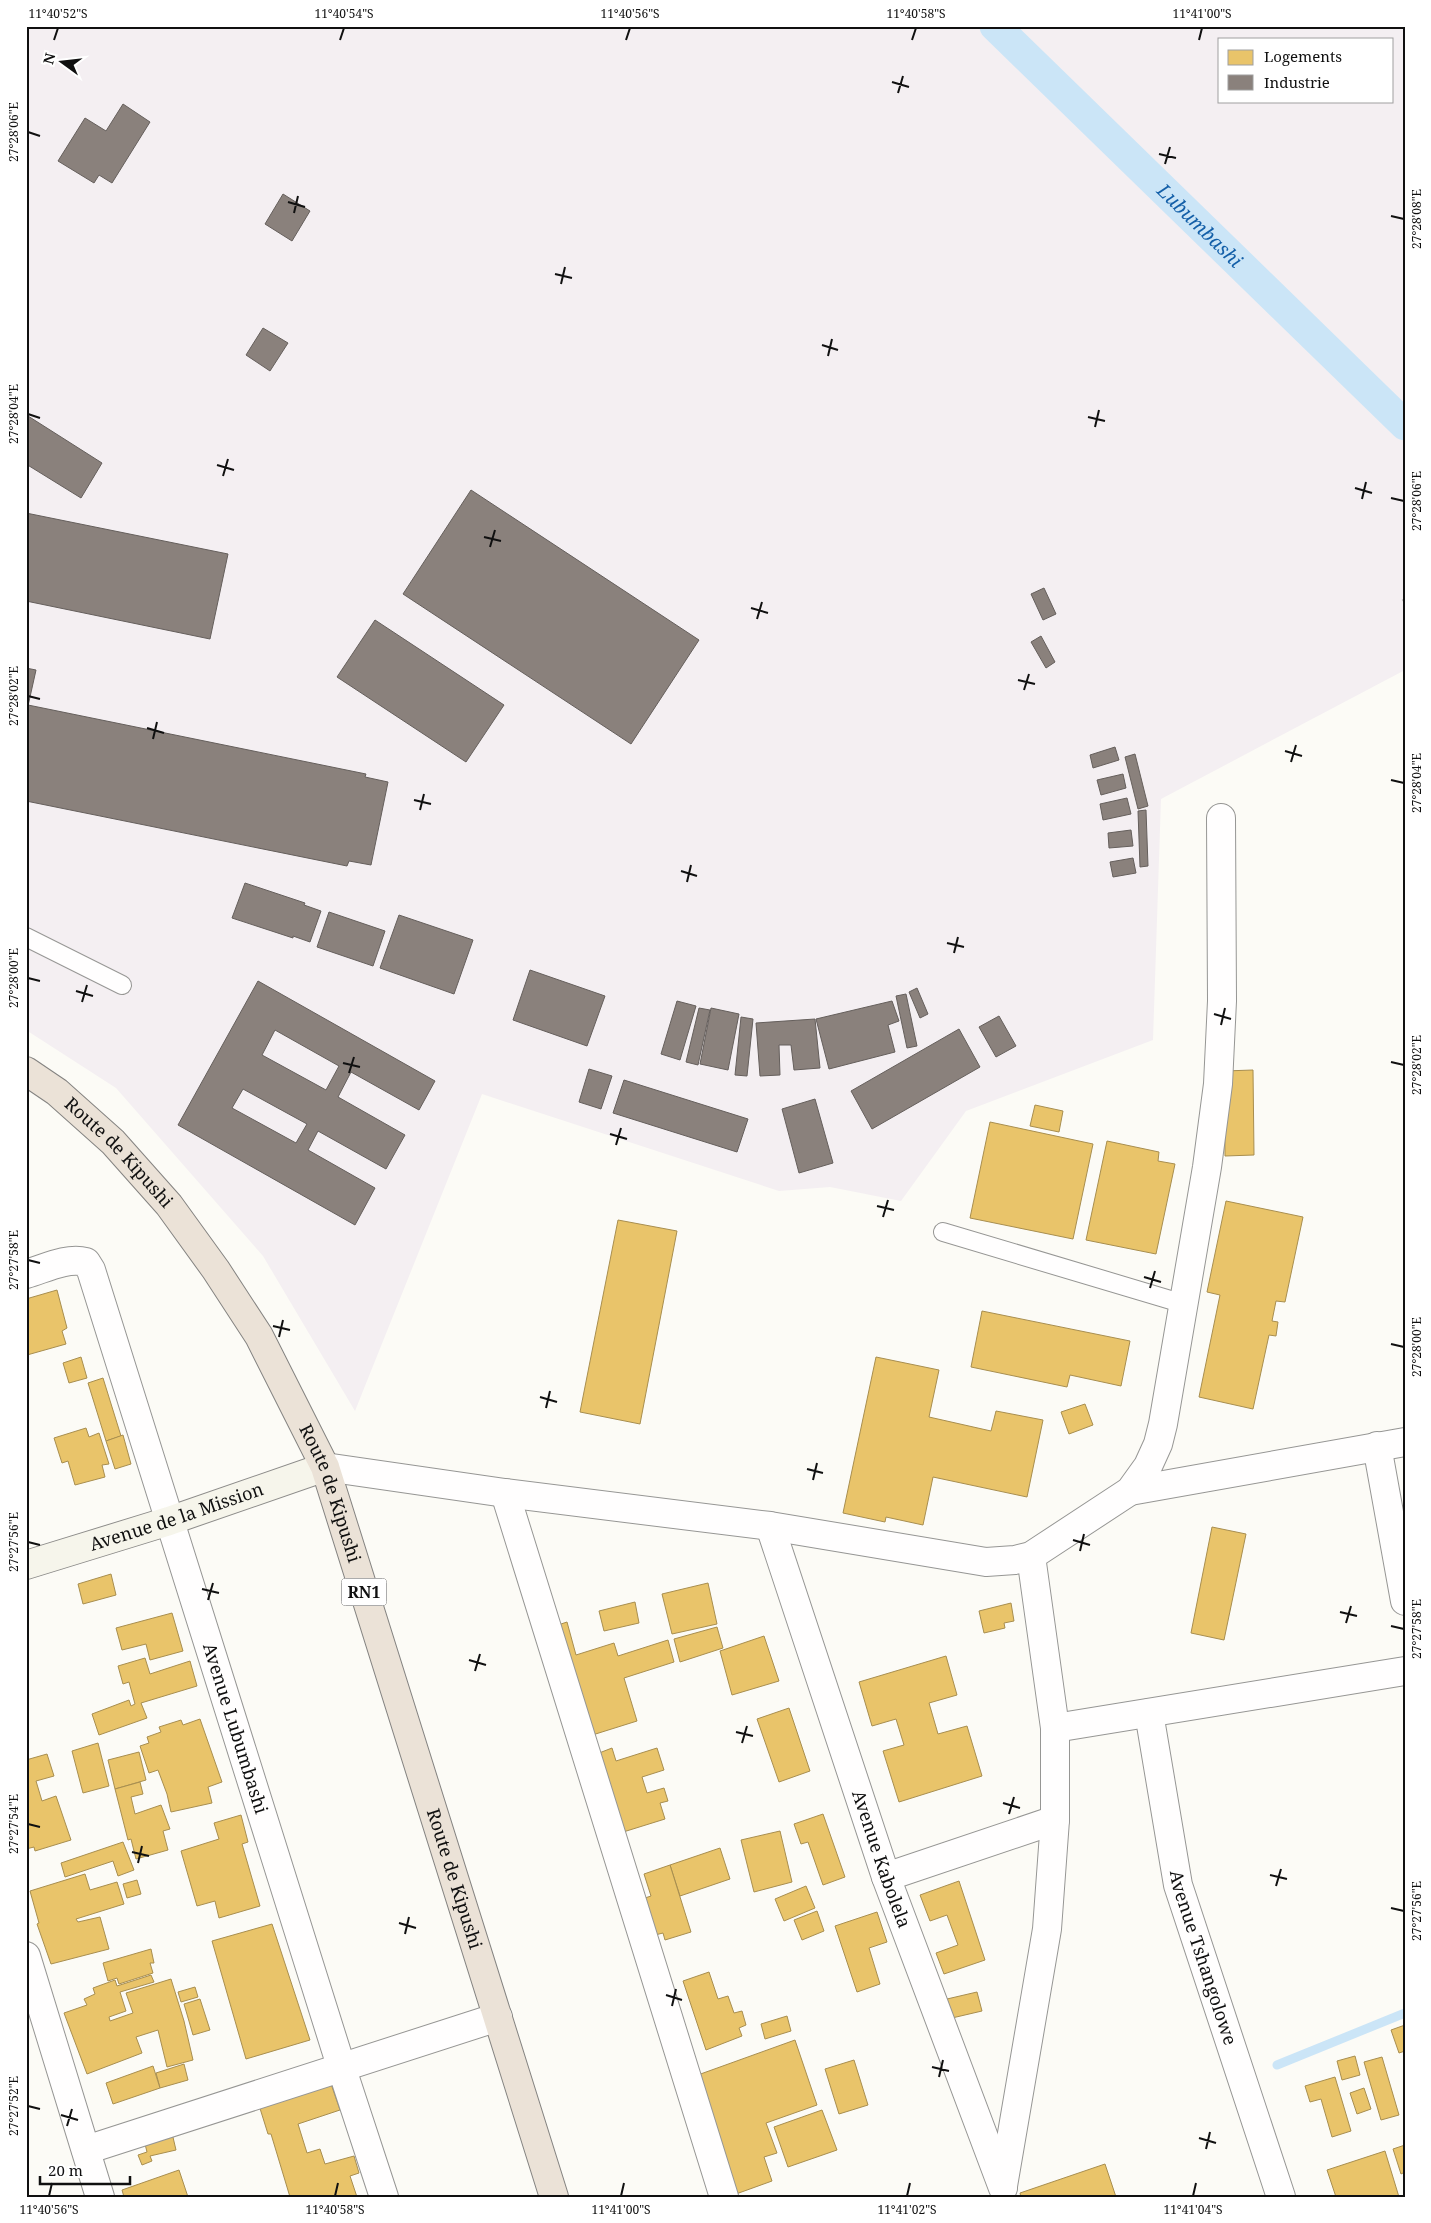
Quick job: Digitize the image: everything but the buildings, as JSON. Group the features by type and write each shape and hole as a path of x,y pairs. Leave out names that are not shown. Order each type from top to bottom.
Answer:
{"highway":[{"name":"Route de Kipushi","path":"26,1071 57,1092 113,1142 169,1205 216,1270 260,1336 325,1467 554,2197"}],"street":[{"path":"325,1467 505,1493 770,1526 986,1562 1016,1560 1031,1556 1130,1491 1148,1466 1158,1444 1207,1167 1218,1084 1222,1001 1221,818"},
{"name":"Avenue Lubumbashi","path":"26,1274 67,1261 86,1262 91,1270 341,2066 384,2197"},
{"path":"1130,1491 1405,1442"},
{"path":"1377,1446 1405,1601"},
{"name":"Avenue de la Mission","path":"26,1565 169,1521 325,1467"},
{"path":"505,1493 724,2197"},
{"name":"Avenue Kabolela","path":"770,1526 886,1878 1002,2193"},
{"path":"1002,2193 1047,1929 1055,1820 1055,1728 1031,1556"},
{"path":"1055,1728 1405,1671"},
{"name":"Avenue Tshangolowe","path":"1149,1713 1178,1885 1280,2197"},
{"path":"886,1878 1055,1820"},
{"path":"26,1956 100,2197"},
{"path":"86,2150 341,2066 498,2017"}],"lane":[{"path":"26,937 122,985"},
{"path":"943,1232 1184,1304"}],"shaded area":[{"path":"26,26 1405,26 1405,670 1161,799 1153,1040 966,1111 901,1201 830,1187 779,1191 482,1094 355,1411 263,1256 116,1088 26,1030"}],"waterway":[{"name":"Lubumbashi","path":"995,26 1405,425"},
{"path":"1277,2065 1405,2013"}]}
